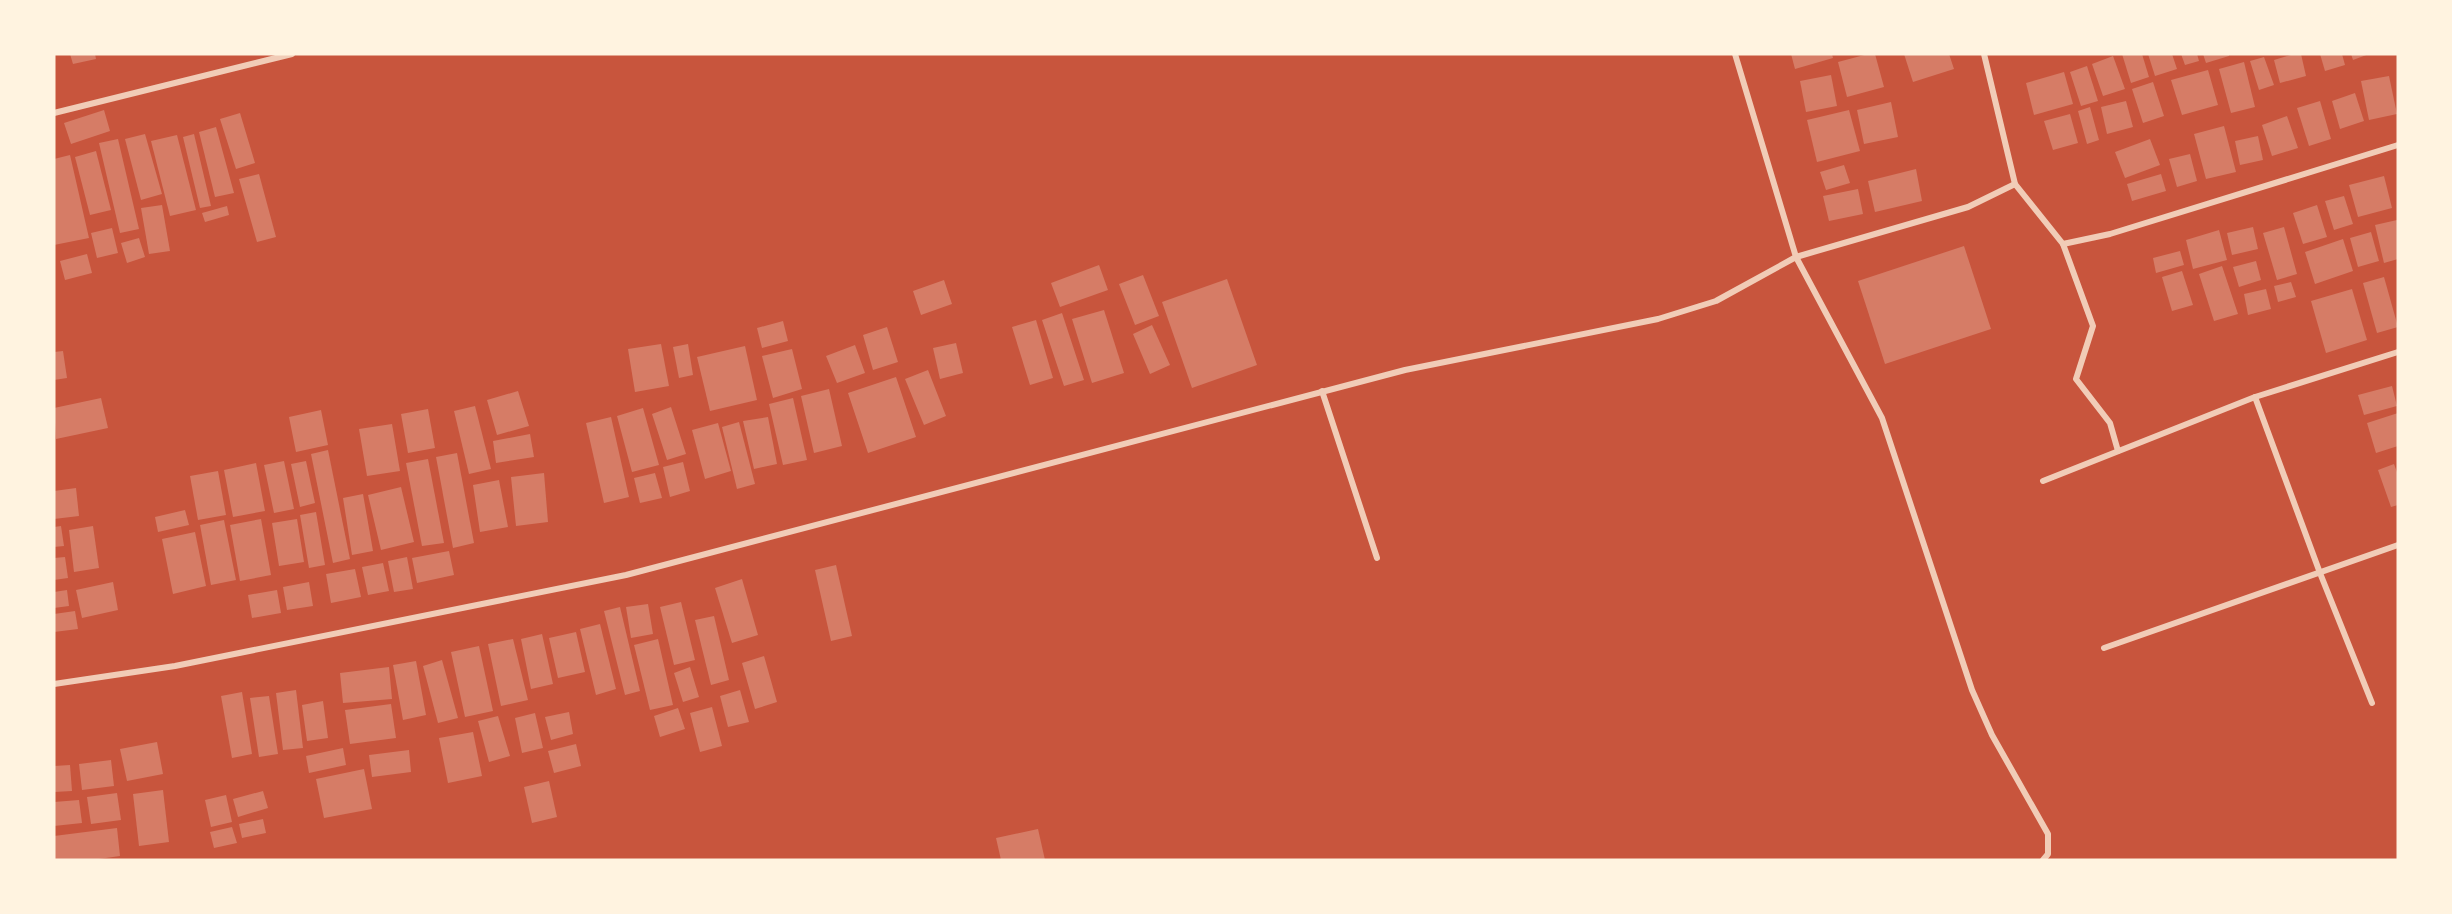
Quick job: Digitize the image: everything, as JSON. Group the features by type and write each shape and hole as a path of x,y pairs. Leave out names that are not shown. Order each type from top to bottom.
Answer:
{"street":[{"path":"54,113 292,54"},
{"path":"1735,54 1796,257 1882,418 1972,690 1992,735 2048,834 2048,854 2043,860"},
{"path":"1984,54 2015,184 2062,244 2093,326 2076,379 2110,423 2118,451"},
{"path":"2062,244 2110,234 2398,145"},
{"path":"54,684 175,666 626,575 739,547 1322,391 1479,354 1658,319 1716,302 1796,257 1968,207 2015,184"},
{"path":"2043,481 2255,397 2398,352"},
{"path":"1322,391 1377,558"},
{"path":"2255,397 2320,573 2372,703"},
{"path":"2104,648 2398,545"}],"building":[{"path":"70,54 95,54 96,59 73,64"},
{"path":"1791,54 1832,54 1833,58 1795,69"},
{"path":"1875,54 1884,87 1847,97 1838,62"},
{"path":"1904,54 1949,54 1954,69 1913,82"},
{"path":"2122,54 2142,54 2149,77 2131,83"},
{"path":"2148,54 2172,54 2177,69 2155,76"},
{"path":"2181,54 2197,54 2199,61 2185,65"},
{"path":"2203,54 2229,54 2229,56 2206,63"},
{"path":"2301,54 2306,76 2280,83 2274,60"},
{"path":"2320,54 2342,54 2345,65 2325,71"},
{"path":"2351,54 2369,54 2353,60"},
{"path":"2113,56 2125,89 2103,96 2092,64"},
{"path":"2264,57 2274,85 2259,90 2250,61"},
{"path":"2244,62 2255,107 2231,113 2219,69"},
{"path":"2087,66 2098,101 2081,106 2070,72"},
{"path":"2208,70 2218,105 2182,115 2171,80"},
{"path":"2064,72 2073,104 2034,115 2026,83"},
{"path":"1831,75 1837,106 1806,112 1800,81"},
{"path":"2389,76 2397,114 2369,120 2361,81"},
{"path":"2153,82 2164,116 2143,123 2132,89"},
{"path":"2355,93 2364,121 2340,129 2332,101"},
{"path":"2126,101 2133,127 2107,134 2101,107"},
{"path":"2320,101 2331,139 2309,146 2297,108"},
{"path":"1891,102 1898,137 1864,144 1857,110"},
{"path":"2090,107 2099,140 2087,144 2078,111"},
{"path":"104,110 110,131 71,144 64,123"},
{"path":"1849,110 1860,151 1817,162 1807,120"},
{"path":"240,113 255,163 236,169 220,119"},
{"path":"2070,114 2078,143 2053,150 2044,121"},
{"path":"2287,116 2298,148 2272,156 2262,125"},
{"path":"2224,126 2236,172 2206,179 2194,134"},
{"path":"216,127 234,193 215,197 199,132"},
{"path":"145,134 162,194 141,200 125,139"},
{"path":"194,134 211,206 200,208 183,137"},
{"path":"177,135 196,210 170,216 151,141"},
{"path":"2258,136 2263,160 2240,165 2235,141"},
{"path":"118,139 139,229 120,233 99,143"},
{"path":"2150,139 2160,165 2125,178 2115,152"},
{"path":"96,151 111,210 90,215 75,157"},
{"path":"2190,154 2197,181 2177,187 2169,159"},
{"path":"70,155 89,238 54,245 54,159"},
{"path":"1844,165 1850,183 1826,190 1820,172"},
{"path":"1916,169 1922,201 1875,212 1868,181"},
{"path":"259,174 276,237 257,242 239,179"},
{"path":"2161,174 2166,191 2132,201 2127,184"},
{"path":"2384,176 2392,208 2358,217 2349,185"},
{"path":"1858,189 1863,214 1829,221 1823,196"},
{"path":"2344,196 2353,224 2334,230 2325,201"},
{"path":"162,205 170,251 149,254 141,208"},
{"path":"2317,205 2327,237 2303,244 2293,213"},
{"path":"227,206 229,215 205,222 202,213"},
{"path":"2397,220 2398,259 2384,263 2375,225"},
{"path":"2253,227 2258,249 2232,255 2227,233"},
{"path":"2284,227 2297,274 2277,280 2263,233"},
{"path":"112,228 118,253 97,258 91,233"},
{"path":"2219,230 2227,260 2193,269 2186,240"},
{"path":"2371,232 2379,261 2358,267 2350,238"},
{"path":"139,238 145,257 127,263 121,243"},
{"path":"2343,239 2353,271 2315,284 2305,252"},
{"path":"1964,246 1991,329 1885,364 1858,281"},
{"path":"2180,251 2184,265 2156,273 2153,258"},
{"path":"87,254 92,273 65,280 60,261"},
{"path":"2256,261 2261,280 2239,287 2233,267"},
{"path":"1099,265 1108,290 1060,307 1051,283"},
{"path":"2222,266 2238,314 2214,321 2199,274"},
{"path":"2182,271 2193,305 2172,311 2162,277"},
{"path":"1143,275 1159,316 1135,325 1119,284"},
{"path":"2384,277 2398,327 2377,333 2363,283"},
{"path":"1227,279 1257,365 1192,388 1162,302"},
{"path":"944,280 952,304 921,315 913,291"},
{"path":"2291,282 2296,297 2278,302 2274,286"},
{"path":"2266,289 2271,309 2248,315 2244,294"},
{"path":"2352,289 2367,340 2326,353 2311,301"},
{"path":"1104,310 1124,373 1092,383 1072,319"},
{"path":"1062,313 1084,380 1064,386 1042,320"},
{"path":"1036,320 1053,378 1030,385 1012,327"},
{"path":"783,321 788,341 762,348 757,328"},
{"path":"1152,325 1170,365 1150,374 1133,334"},
{"path":"887,327 898,362 873,370 863,335"},
{"path":"956,343 963,373 940,379 933,348"},
{"path":"661,344 669,386 635,392 628,349"},
{"path":"688,344 693,375 679,378 673,347"},
{"path":"855,345 865,373 837,383 826,356"},
{"path":"745,346 757,400 710,411 697,357"},
{"path":"792,349 802,389 773,398 762,356"},
{"path":"63,351 67,378 54,380 54,352"},
{"path":"928,370 946,416 924,425 905,379"},
{"path":"896,377 916,437 868,453 848,393"},
{"path":"2392,386 2397,406 2364,415 2358,395"},
{"path":"829,389 842,446 814,453 801,396"},
{"path":"518,391 529,426 497,435 487,400"},
{"path":"101,398 108,428 56,439 54,408"},
{"path":"793,398 807,460 783,465 769,404"},
{"path":"475,406 491,469 469,474 454,411"},
{"path":"671,407 686,454 667,460 652,414"},
{"path":"643,408 659,465 632,472 617,416"},
{"path":"428,409 435,448 408,453 401,414"},
{"path":"321,410 328,445 296,452 289,417"},
{"path":"2398,413 2398,446 2376,453 2367,423"},
{"path":"611,417 629,497 604,503 586,423"},
{"path":"768,417 777,464 754,469 743,421"},
{"path":"739,422 755,484 737,489 722,427"},
{"path":"718,423 731,471 705,479 692,430"},
{"path":"392,424 400,471 367,476 359,429"},
{"path":"530,434 534,457 496,463 493,441"},
{"path":"328,450 350,559 333,563 311,454"},
{"path":"457,453 474,543 453,548 436,457"},
{"path":"428,459 444,543 422,546 406,463"},
{"path":"284,461 294,509 274,513 264,465"},
{"path":"306,461 315,503 300,507 291,464"},
{"path":"683,462 690,491 670,497 663,467"},
{"path":"256,463 265,511 233,517 224,470"},
{"path":"2394,464 2398,475 2398,505 2391,507 2378,470"},
{"path":"218,471 226,515 198,520 190,476"},
{"path":"544,473 548,522 516,526 511,477"},
{"path":"655,473 662,498 640,503 634,478"},
{"path":"499,480 508,527 480,532 473,485"},
{"path":"401,487 414,542 381,550 368,495"},
{"path":"76,488 79,516 54,519 54,491"},
{"path":"363,494 373,551 352,555 343,498"},
{"path":"185,510 189,525 158,532 155,517"},
{"path":"316,512 325,565 309,568 300,515"},
{"path":"261,519 271,575 240,581 230,525"},
{"path":"297,519 304,562 279,566 272,523"},
{"path":"224,520 236,580 211,585 200,525"},
{"path":"61,526 64,546 54,547 54,527"},
{"path":"93,526 99,568 74,572 69,530"},
{"path":"195,532 206,586 173,594 162,539"},
{"path":"449,551 454,575 417,583 412,558"},
{"path":"65,557 68,578 54,580 54,558"},
{"path":"407,557 413,589 394,592 388,561"},
{"path":"383,563 389,591 368,595 362,567"},
{"path":"836,565 852,636 831,641 815,570"},
{"path":"355,569 361,597 331,603 326,574"},
{"path":"742,579 758,635 732,643 715,588"},
{"path":"113,582 118,610 82,618 76,590"},
{"path":"309,582 313,606 287,610 283,587"},
{"path":"67,590 69,606 54,608 54,592"},
{"path":"277,590 281,613 252,618 248,595"},
{"path":"681,602 695,660 674,665 660,607"},
{"path":"648,604 653,634 631,638 626,607"},
{"path":"620,607 640,691 625,695 604,611"},
{"path":"75,611 78,629 54,632 54,614"},
{"path":"714,616 729,680 711,685 695,620"},
{"path":"600,624 616,689 596,695 580,629"},
{"path":"576,632 585,672 558,678 549,638"},
{"path":"542,634 553,684 531,689 521,639"},
{"path":"513,639 528,700 501,706 488,644"},
{"path":"658,639 673,705 650,710 634,645"},
{"path":"479,646 493,711 465,717 451,652"},
{"path":"764,656 777,702 755,709 742,663"},
{"path":"442,660 458,718 438,723 423,666"},
{"path":"416,661 426,715 403,720 393,665"},
{"path":"389,667 392,699 343,703 340,673"},
{"path":"690,667 699,697 683,702 674,673"},
{"path":"296,690 303,748 283,750 276,693"},
{"path":"740,690 749,722 728,727 720,696"},
{"path":"242,692 252,754 232,758 221,696"},
{"path":"269,696 278,754 259,757 250,698"},
{"path":"323,701 328,738 307,741 302,705"},
{"path":"391,704 396,738 350,744 345,710"},
{"path":"712,707 722,746 700,752 690,713"},
{"path":"678,708 685,729 660,737 654,716"},
{"path":"569,712 573,734 551,740 545,717"},
{"path":"535,713 543,748 522,753 515,718"},
{"path":"498,716 510,756 489,762 478,721"},
{"path":"473,732 482,776 448,783 439,738"},
{"path":"157,742 163,774 127,781 120,749"},
{"path":"576,744 581,766 554,773 548,751"},
{"path":"343,748 346,765 309,773 306,756"},
{"path":"409,750 411,772 372,777 369,755"},
{"path":"111,760 114,786 82,790 79,764"},
{"path":"70,765 72,791 54,792 54,766"},
{"path":"364,769 372,809 324,818 316,779"},
{"path":"549,781 557,817 532,823 524,787"},
{"path":"163,790 169,842 139,846 133,794"},
{"path":"263,791 268,808 238,817 233,799"},
{"path":"117,793 121,820 91,824 87,797"},
{"path":"226,795 232,822 211,827 205,800"},
{"path":"79,800 82,823 54,826 54,802"},
{"path":"263,819 266,833 242,838 239,824"},
{"path":"232,827 237,843 214,848 210,832"},
{"path":"117,828 120,856 92,860 54,860 54,836"},
{"path":"1038,829 1045,860 1001,860 996,838"}]}
